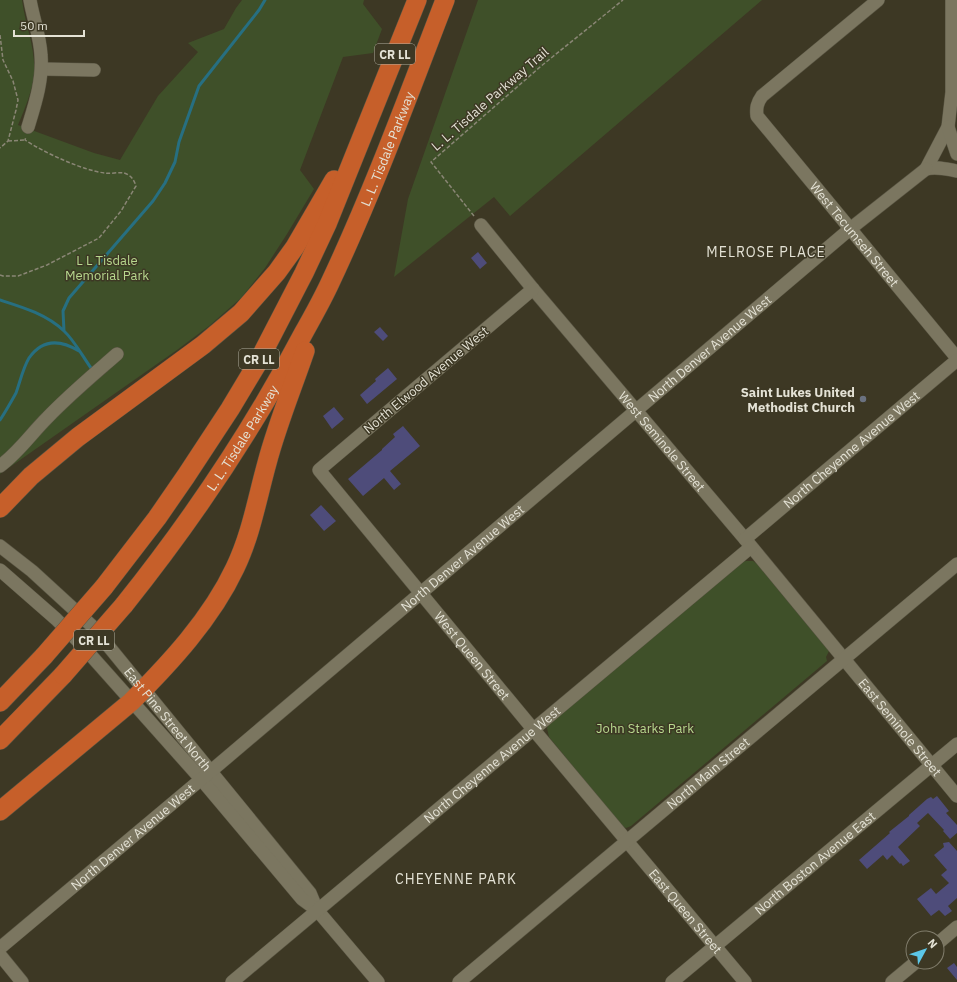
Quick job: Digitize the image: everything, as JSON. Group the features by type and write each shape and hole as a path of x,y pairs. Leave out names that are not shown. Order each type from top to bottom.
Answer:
{"highway":[{"name":"L. L. Tisdale Parkway","path":"0,702 44,656 104,587 157,518 230,409 257,364 304,273 327,224 417,0"},
{"name":"L. L. Tisdale Parkway","path":"0,740 63,675 124,605 180,532 236,450 286,367 329,286 373,185 445,0"},
{"path":"0,508 31,476 78,437 203,345 242,313 296,247 374,108"},
{"path":"0,811 138,695 182,646 213,607 235,568 251,524 278,426 329,286"},
{"path":"0,494 31,476"}],"street":[{"path":"27,134 40,86 42,69 41,53 30,0"},
{"name":"West Tecumseh Street","path":"878,0 762,96 756,109 757,116 957,359"},
{"name":"North Denver Avenue West","path":"0,948 850,229 926,169 948,127 952,92 952,0"},
{"path":"42,69 94,70"},
{"name":"North Denver Avenue West","path":"948,127 957,154"},
{"path":"926,169 943,168 957,171"},
{"name":"West Seminole Street","path":"481,225 533,289 637,410 748,543 843,659"},
{"name":"North Elwood Avenue West","path":"319,470 533,289"},
{"path":"0,466 10,459 72,392 117,354"},
{"name":"North Cheyenne Avenue West","path":"232,982 533,730 957,359"},
{"name":"West Queen Street","path":"319,470 533,730 626,840"},
{"name":"East Pine Street North","path":"0,546 32,571 92,626 138,695 158,730 206,775"},
{"name":"North Main Street","path":"458,982 957,564"},
{"name":"East Pine Street North","path":"1,573 51,615 138,695 206,775 302,899 317,910 378,982"},
{"name":"East Seminole Street","path":"843,659 957,796"},
{"name":"North Boston Avenue East","path":"672,982 957,744"},
{"name":"East Queen Street","path":"626,840 745,982"},
{"path":"945,937 957,927"},
{"path":"0,955 22,982"},
{"path":"892,982 906,970"}],"path":[{"name":"L. L. Tisdale Parkway Trail","path":"481,225 431,162 540,67 623,0"},
{"path":"0,36 3,60 13,80 18,100 8,141"},
{"path":"0,148 8,141 27,134 39,149 88,169 105,173 125,173 133,178 136,186 121,211 99,238 47,265 18,276 3,276 0,274"}],"green space":[{"name":"L L Tisdale Memorial Park","path":"0,0 22,0 32,46 34,74 32,87 18,125 94,153 120,160 158,96 198,52 188,43 224,29 242,0 364,0 363,4 382,29 373,53 343,57 300,170 314,189 265,268 241,298 209,326 177,350 0,474"},
{"path":"478,0 762,0 510,216 494,197 394,277 408,199"},
{"name":"John Starks Park","path":"746,561 753,561 757,564 829,651 826,657 827,661 631,826 626,828 622,826 549,737 547,728 549,724"}],"building":[{"path":"478,252 487,263 480,269 471,258"},
{"path":"380,327 388,336 383,341 374,332"},
{"path":"388,368 397,379 367,404 360,395"},
{"path":"334,407 344,419 332,429 323,416"},
{"path":"403,426 420,446 390,471 401,484 394,490 384,478 363,496 348,479 382,450 395,437 393,434"},
{"path":"321,505 336,521 324,531 310,515"},
{"path":"937,796 949,811 946,813 957,825 957,833 950,839 943,831 944,830 928,813 917,823 920,826 898,847 910,861 903,866 892,855 887,860 883,855 867,869 859,860 927,799 931,797 933,799"},
{"path":"949,842 957,851 957,898 948,906 952,911 945,916 939,910 931,916 917,899 931,888 936,894 949,883 941,875 947,870 934,855 944,847 943,843"},
{"path":"954,963 957,967 957,980 947,968"}],"waterway":[{"path":"64,331 63,311 69,298 153,201 165,183 175,162 179,142 199,86 259,10 265,0"},
{"path":"0,300 34,312 57,325 71,339 91,368"},
{"path":"0,420 16,393 25,366 34,352 40,347 52,343 66,345 79,351"}],"place":[{"name":"Saint Lukes United Methodist Church","path":"863,399"}],"district":[{"name":"MELROSE PLACE","path":"766,252"},
{"name":"CHEYENNE PARK","path":"456,879"}]}
